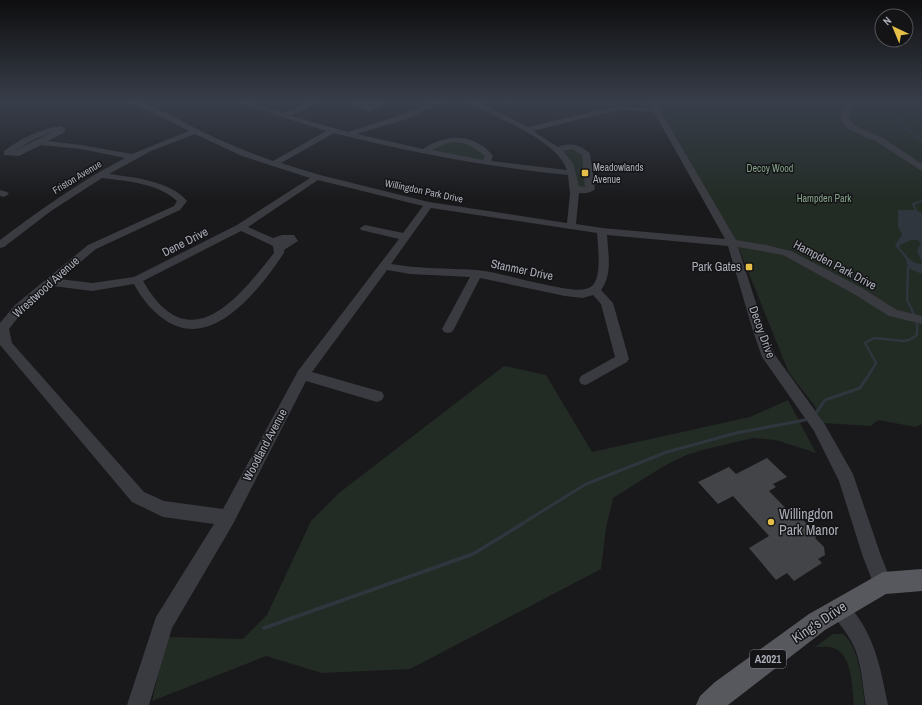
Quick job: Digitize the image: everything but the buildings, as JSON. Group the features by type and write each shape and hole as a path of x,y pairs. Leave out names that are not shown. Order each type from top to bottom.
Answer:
{"main road":[{"name":"King's Drive","path":"709,705 724,691 817,622 840,608 882,584 922,580"}],"street":[{"path":"40,134 7,152 16,154 55,134"},
{"name":"Friston Avenue","path":"0,245 40,213 101,175 158,145 187,134"},
{"name":"Willingdon Park Drive","path":"201,134 245,154 317,178 429,205 602,231 732,243"},
{"path":"274,164 326,134"},
{"path":"349,134 376,142 486,163 572,173"},
{"path":"532,134 559,150 568,161 575,188 572,226"},
{"name":"Decoy Drive","path":"670,134 732,243 759,331 770,357 819,427 847,479 882,584"},
{"path":"866,134 880,140 922,168"},
{"path":"424,152 436,144 447,140 461,139 482,149 489,156 486,163"},
{"path":"40,142 81,147 133,157"},
{"path":"559,150 563,147 572,146 580,149 586,154 590,189 583,191 575,188"},
{"name":"Wrestwood Avenue","path":"101,175 150,185 178,196 182,200 177,208 92,247 20,308 3,328 6,344 138,497 163,510 226,518"},
{"name":"Dene Drive","path":"52,282 92,287 137,280 241,227 317,178"},
{"name":"Woodland Avenue","path":"138,705 163,624 226,518 303,375 429,205"},
{"path":"137,280 150,301 167,315 184,325 202,325 222,314 243,296 279,253 276,244 241,227"},
{"path":"365,228 405,237"},
{"path":"586,380 622,359 607,303 596,290 604,270 602,231"},
{"name":"Hampden Park Drive","path":"732,243 787,253 858,291 893,313 922,320"},
{"name":"Stanmer Drive","path":"383,266 410,271 477,274 565,292 583,294 596,290"},
{"path":"448,329 477,274"},
{"path":"303,375 377,396"},
{"path":"840,608 858,633 868,657 877,705"}],"green space":[{"name":"Hampden Park","path":"674,134 922,134 922,424 916,427 878,420 871,426 823,423 814,405 789,373 737,244"},
{"path":"461,139 489,156 486,163 424,152 436,144"},
{"path":"572,146 586,154 590,189 575,188 559,150"},
{"path":"504,366 546,375 592,452 750,417 788,400 816,453 776,440 753,438 702,450 684,456 664,466 613,498 606,528 601,569 410,669 322,673 266,656 152,701 167,637 243,639 267,615 311,521 339,493"},
{"path":"833,634 843,634 849,640 853,648 857,657 865,705 854,705 852,682 848,665 840,652 832,647 815,647"}],"shaded area":[{"path":"898,210 916,210 922,213 922,262 922,274 908,268 906,259 895,245 902,235 898,226","holes":["911,240 917,240 921,243 917,251 922,262 921,264 917,264 909,258 899,248 900,245"]}],"waterway":[{"path":"912,134 922,141"},
{"path":"916,210 913,204 922,201"},
{"path":"908,268 907,300 914,314"},
{"path":"865,381 876,363 865,343 874,338 903,341 909,340 917,335 917,323"},
{"path":"816,413 825,400 860,388 865,380"},
{"path":"520,525 586,484 667,452 736,433 805,420"},
{"path":"264,628 473,554 522,524"}],"place":[{"name":"Meadowlands Avenue","path":"585,173"},
{"name":"Park Gates","path":"749,267"},
{"name":"Willingdon Park Manor","path":"771,522"}],"park label":[{"name":"Decoy Wood","path":"770,168"}]}
